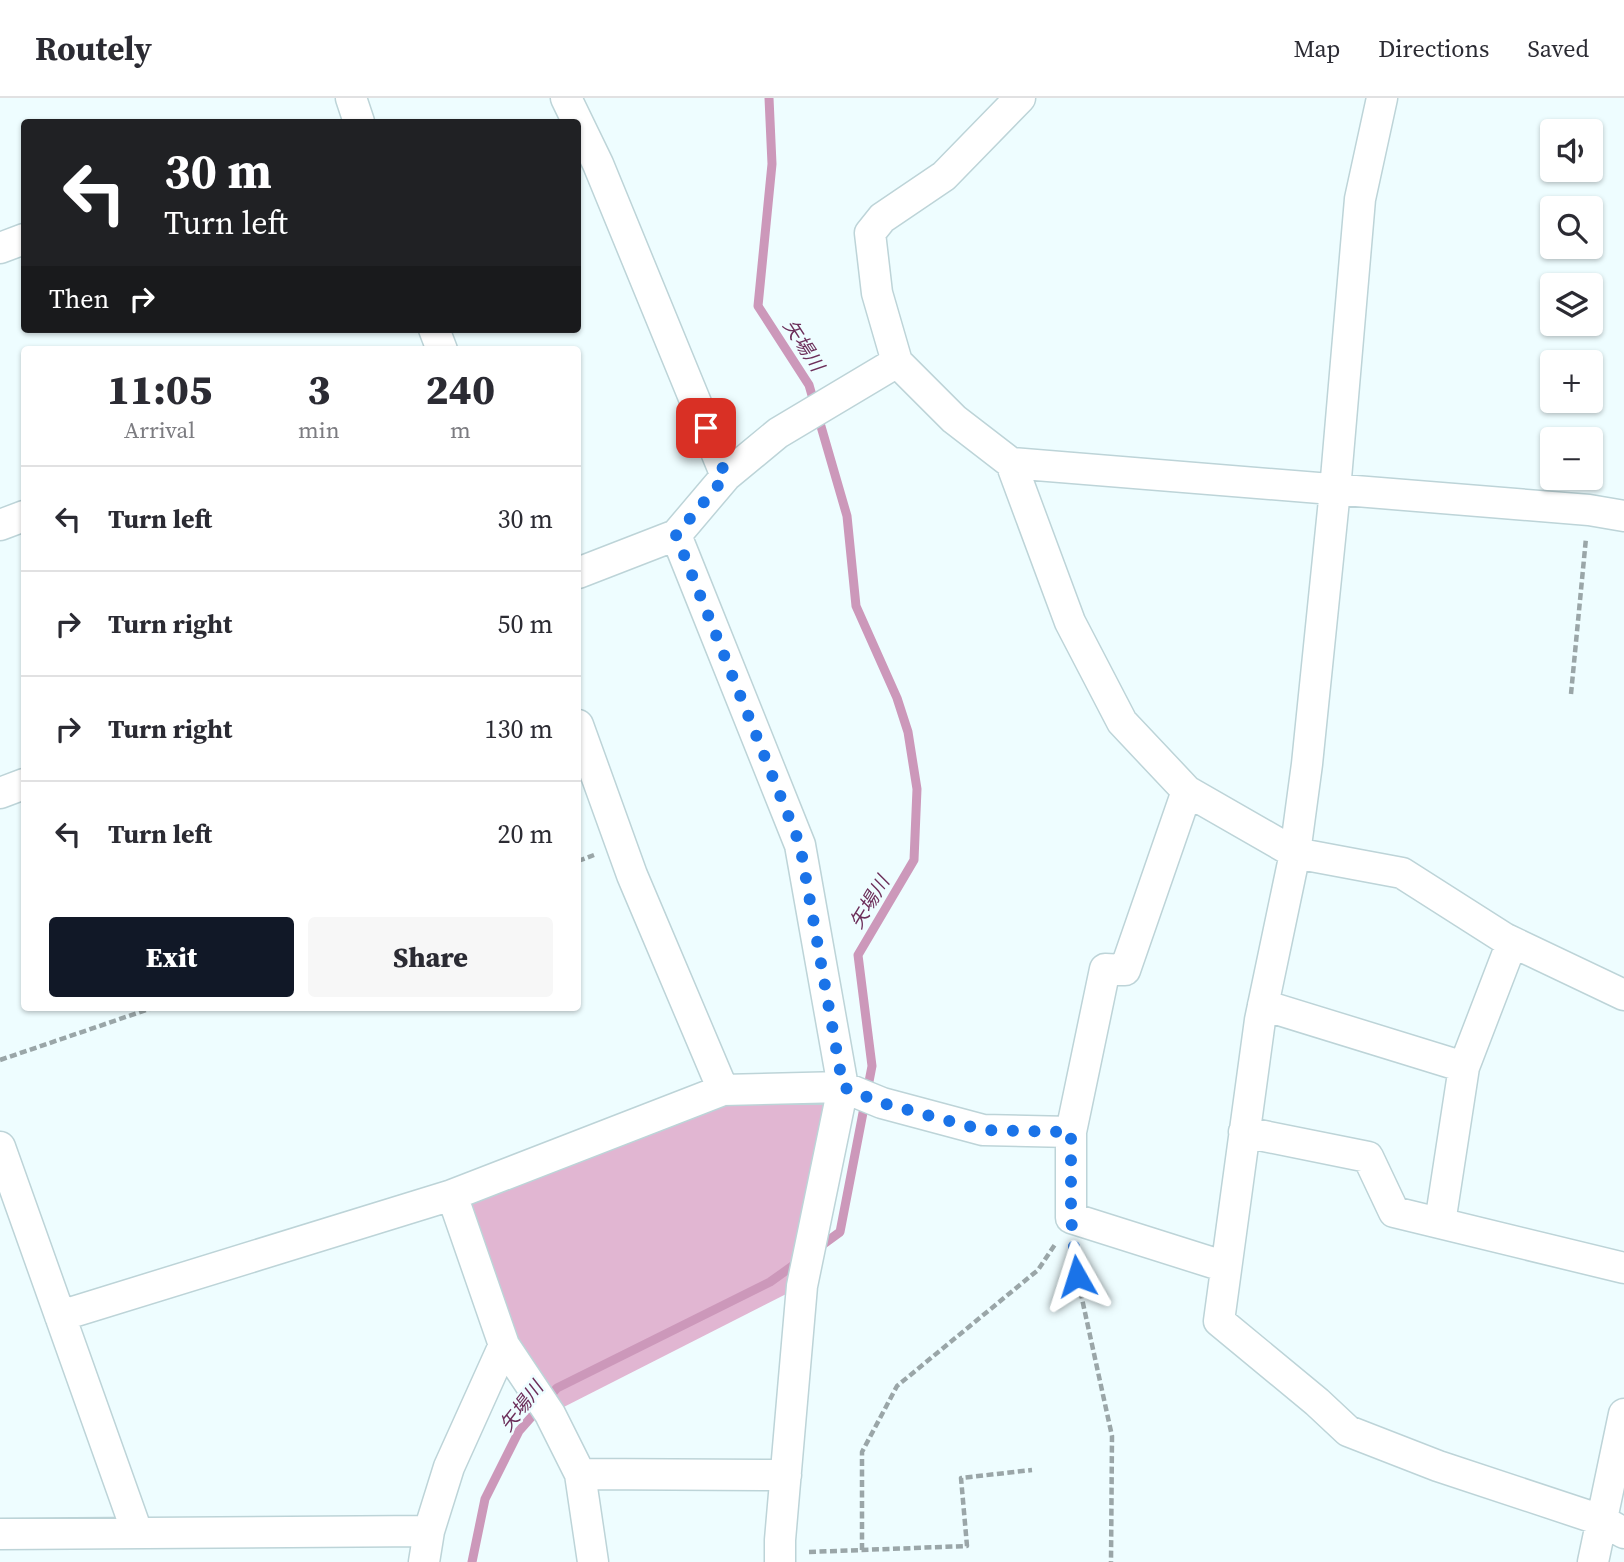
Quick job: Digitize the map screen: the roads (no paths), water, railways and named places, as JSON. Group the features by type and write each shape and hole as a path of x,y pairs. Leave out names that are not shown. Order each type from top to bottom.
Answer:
{"street":[{"path":"566,98 576,119"},
{"path":"1020,98 944,176 882,218 870,233 877,293 897,362 954,419 1011,463 1070,622 1122,722 1187,791 1295,853 1402,873 1512,942 1624,995"},
{"path":"1382,98 1360,200 1335,490 1307,764 1295,853 1263,1005 1219,1321 1348,1431 1438,1466 1612,1527"},
{"path":"581,129 598,164 726,476"},
{"path":"0,248 21,240"},
{"path":"581,572 676,535 726,476 778,433 897,362"},
{"path":"1011,463 1589,510 1624,516"},
{"path":"0,525 21,517"},
{"path":"676,535 800,845 843,1087 802,1286 780,1558"},
{"path":"581,733 632,875 723,1090"},
{"path":"0,793 21,785"},
{"path":"1187,791 1125,970 1105,969 1071,1132 1071,1218 1226,1267"},
{"path":"1440,1223 1464,1068 1512,942"},
{"path":"1263,1005 1464,1068"},
{"path":"60,1316 452,1195 723,1090 843,1087 882,1103 983,1130 1071,1132"},
{"path":"1244,1132 1368,1157 1394,1212 1624,1268"},
{"path":"0,1147 137,1532"},
{"path":"452,1195 504,1345 550,1414 580,1474 593,1562"},
{"path":"424,1562 429,1531 449,1467 504,1345"},
{"path":"1593,1562 1612,1527 1624,1414"},
{"path":"580,1474 786,1475"},
{"path":"0,1534 429,1531"}],"waterway":[{"name":"矢場川","path":"769,98 772,164 758,306 809,385 847,516 856,606 897,698 908,732 917,789 914,860 858,955 872,1066 840,1232 818,1248"},
{"name":"矢場川","path":"472,1562 485,1499 519,1431 557,1388 770,1282 798,1262"}]}
